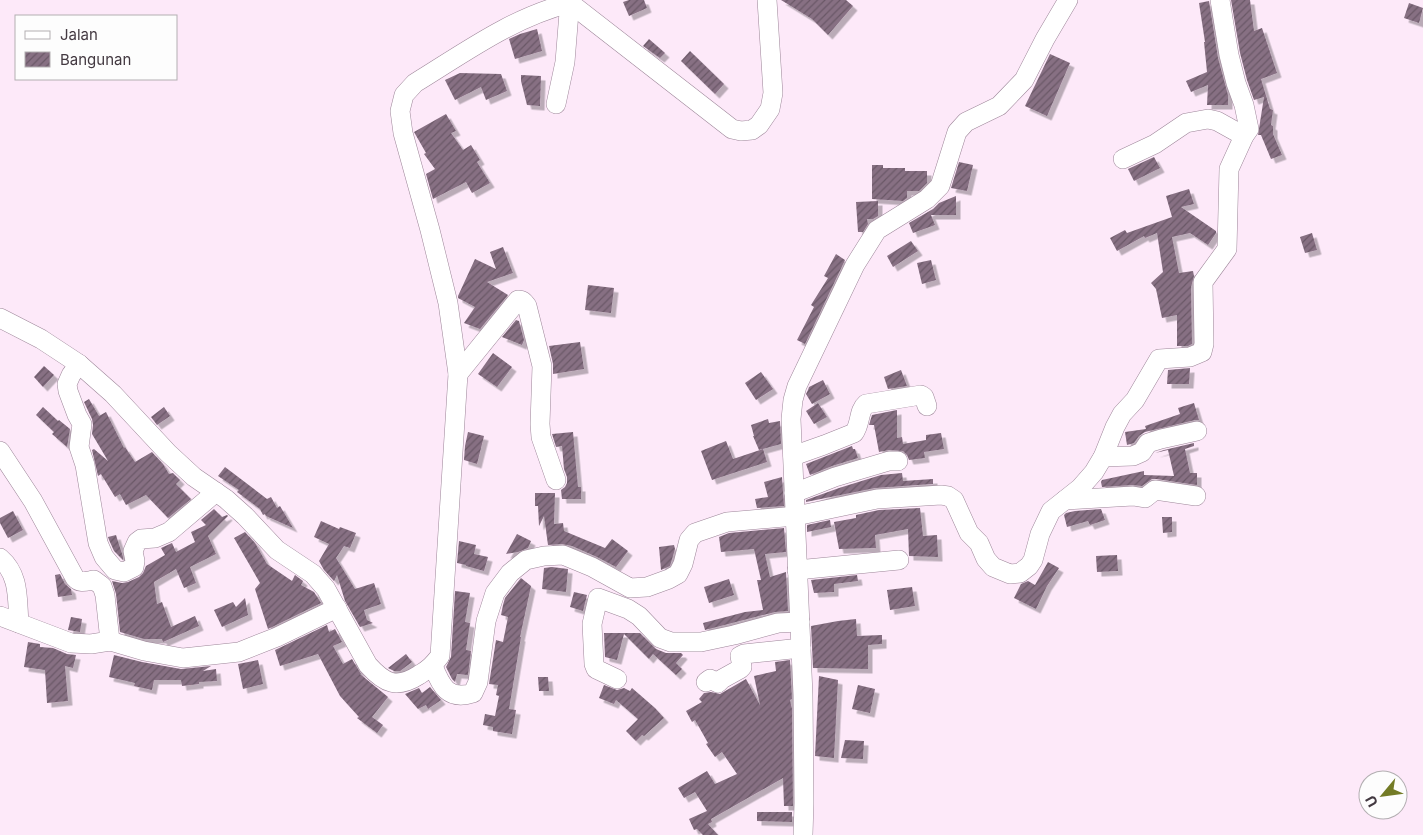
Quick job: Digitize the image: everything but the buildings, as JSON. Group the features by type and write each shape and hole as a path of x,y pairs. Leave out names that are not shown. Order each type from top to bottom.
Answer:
{"street":[{"path":"570,2 732,129 741,131 752,130 759,125 770,109 773,93 767,0"},
{"path":"803,835 803,695 791,419 797,386 855,265 877,230 927,199 940,186 957,132 966,122 999,106 1024,80 1068,0"},
{"path":"433,666 438,679 446,690 456,696 466,696 473,693 478,682 486,621 495,592 510,573 526,560 544,556 563,555 592,567 630,588 647,586 678,574 683,564 689,540 695,533 727,522 796,516 878,499 948,496 954,500 966,529 979,543 992,567 1010,574 1020,573 1029,566 1033,560 1040,534 1051,511 1087,481 1103,457 1118,420 1135,400 1159,359 1190,357 1202,352 1205,308 1203,282 1227,249 1229,169 1244,136 1250,129 1229,55 1220,0"},
{"path":"556,104 565,62 570,2"},
{"path":"0,318 41,339 79,364 113,394 168,453 194,477 245,516 277,550 313,574 326,589 368,665 377,674 395,683 408,682 433,666 440,656 458,374 448,303 403,133 400,111 404,95 415,83 498,32 554,7 570,2"},
{"path":"1123,159 1155,144 1186,123 1208,119 1217,121 1244,136"},
{"path":"458,374 518,300 524,302 527,306 542,366 541,437 556,480"},
{"path":"79,364 67,384 68,391 82,424 79,447 85,465 98,543 104,558 115,570 124,572 134,567 133,551 137,542 141,539 155,538 169,532 216,492"},
{"path":"793,456 854,433 857,429 862,408 866,404 920,395 924,397 928,406"},
{"path":"1103,457 1133,456 1142,452 1148,443 1197,431"},
{"path":"0,451 33,501 78,582 94,580 102,586 105,595 110,641"},
{"path":"794,492 835,477 889,461 898,461"},
{"path":"1064,500 1133,496 1145,498 1155,490 1196,496"},
{"path":"0,558 8,566 15,579 19,623"},
{"path":"797,570 899,560"},
{"path":"617,679 596,668 594,664 592,624 598,598 628,609 639,616 660,638 671,642 701,642 778,623 800,622"},
{"path":"0,616 71,643 91,644 110,641 144,651 183,658 239,652 337,608"},
{"path":"706,682 710,679 718,682 740,669 742,667 740,656 744,654 801,648"}]}
